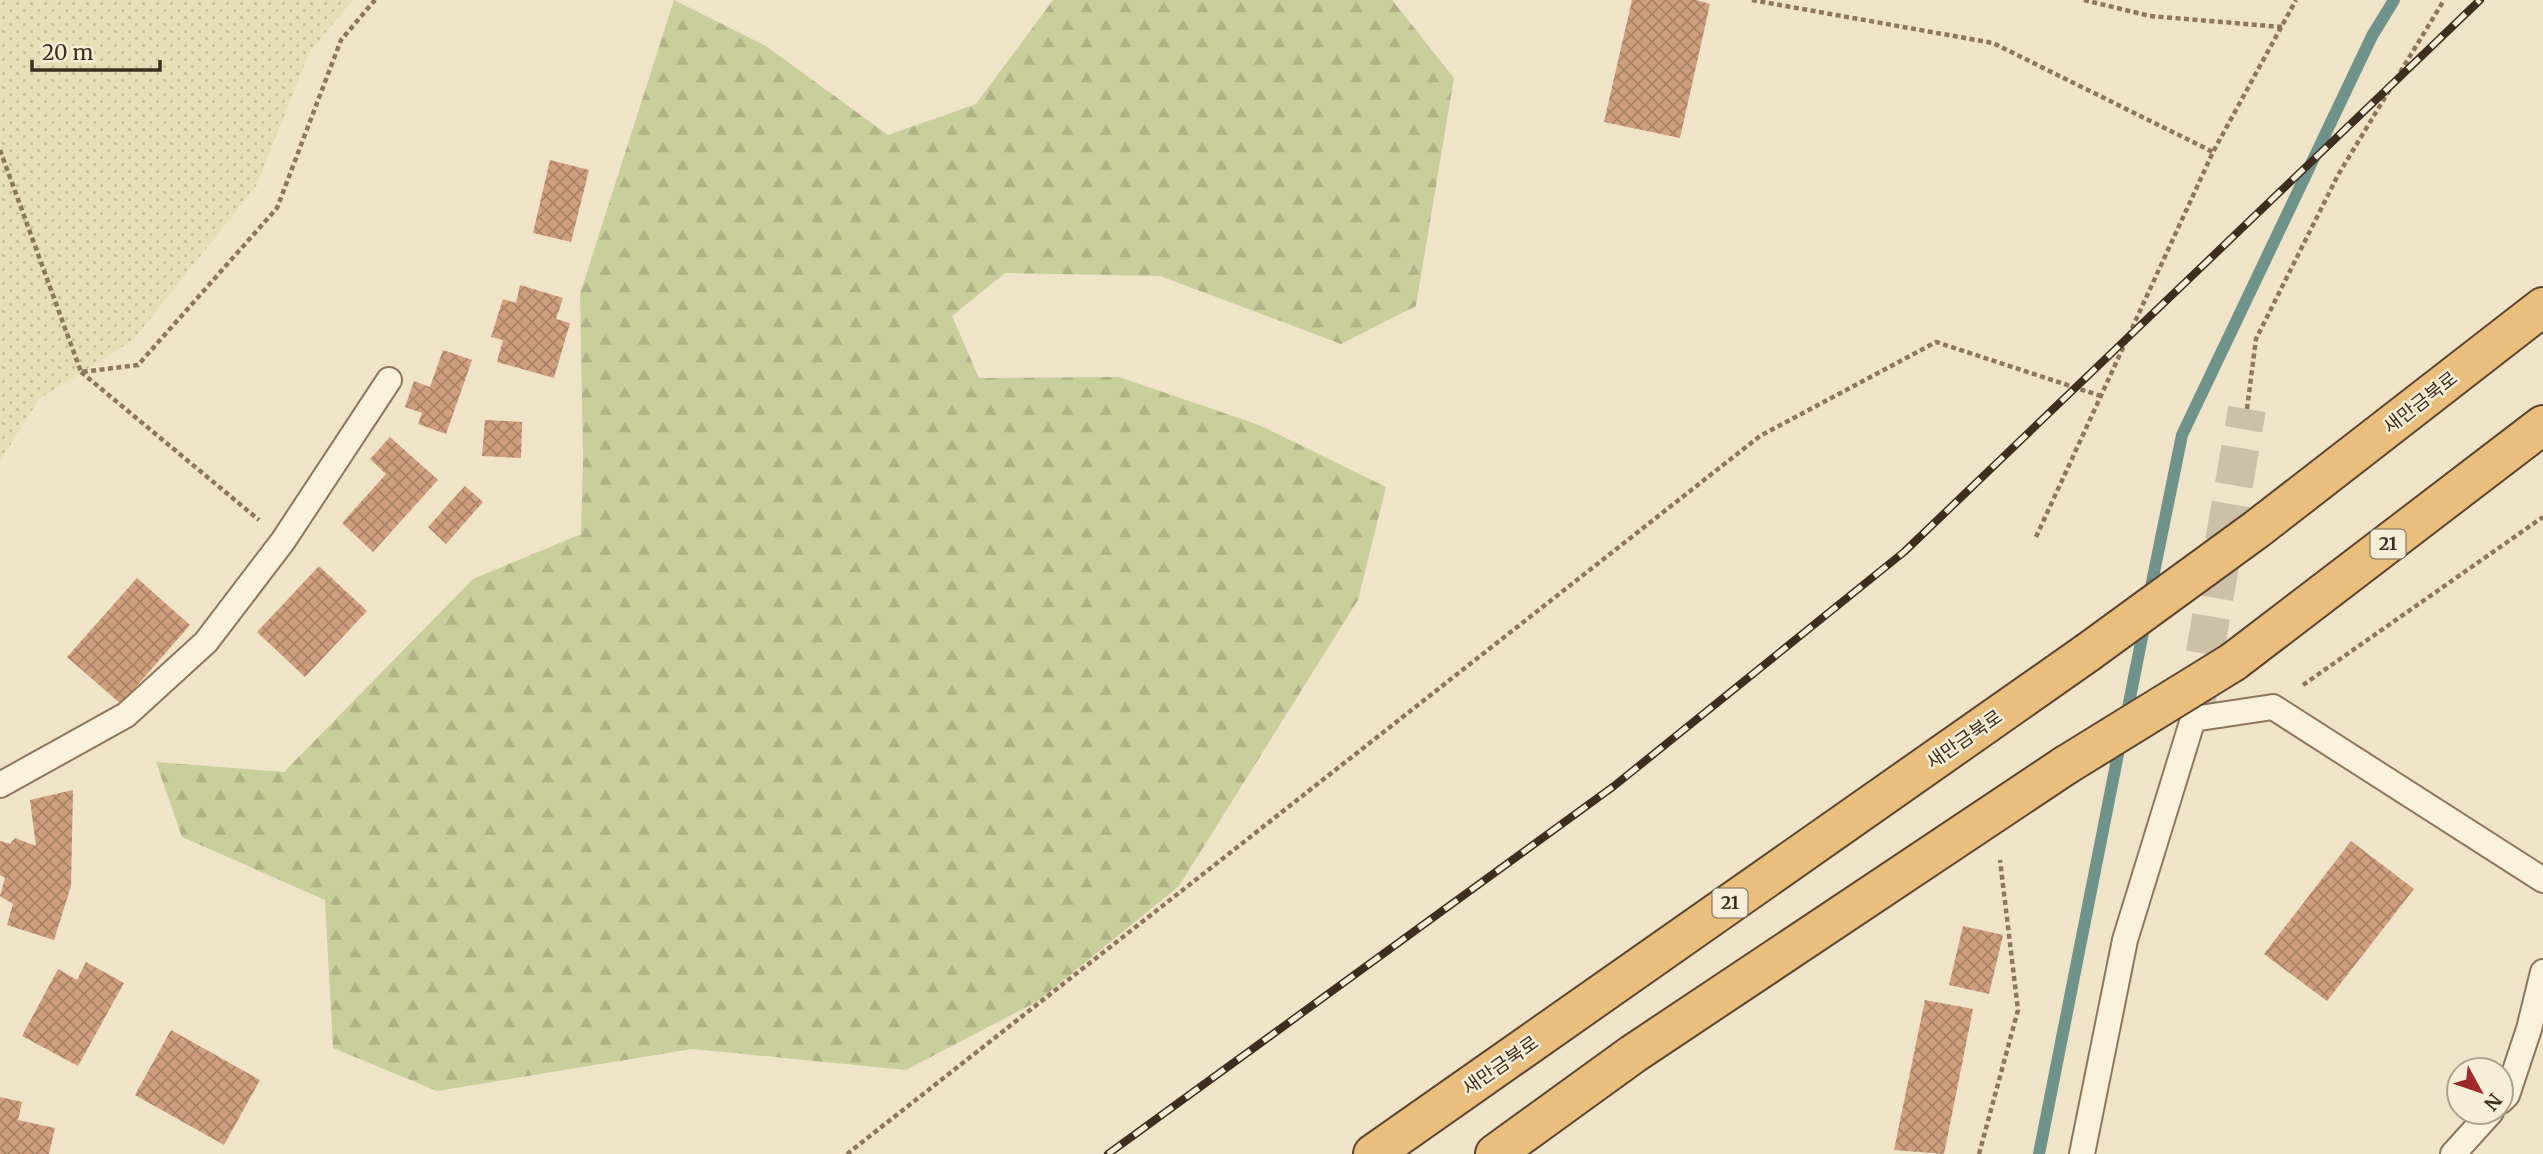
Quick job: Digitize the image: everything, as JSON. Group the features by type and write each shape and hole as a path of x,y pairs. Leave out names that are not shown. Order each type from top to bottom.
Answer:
{"highway":[{"name":"새만금북로","path":"1373,1154 2087,653 2257,529 2543,307"},
{"name":"21","path":"1494,1154 1633,1054 2066,765 2233,662 2543,425"}],"lane":[{"path":"0,785 126,715 206,642 284,541 389,380"},
{"path":"2082,1154 2125,940 2193,719 2273,707 2543,880"},
{"path":"2515,1071 2543,972"},
{"path":"2453,1154 2478,1126"}],"path":[{"path":"81,372 138,365 278,208 341,40 375,0"},
{"path":"1752,0 1993,43 2214,152"},
{"path":"2084,0 2150,16 2282,27"},
{"path":"2036,537 2214,152 2297,0"},
{"path":"2248,409 2256,339 2338,175 2444,0"},
{"path":"0,150 81,372 284,541"},
{"path":"847,1154 1760,436 1936,342 2101,396"},
{"path":"2273,707 2543,517"},
{"path":"1979,1154 2018,1010 1998,848"}],"shaded area":[{"path":"0,0 353,0 310,51 256,186 133,340 39,399 0,461"}],"green space":[{"path":"674,0 766,46 888,135 976,104 1053,0 1392,0 1454,78 1416,306 1341,344 1160,276 1005,273 952,316 979,378 1119,377 1259,425 1386,487 1358,600 1179,886 1038,1001 906,1070 692,1049 437,1091 333,1048 325,900 182,837 156,762 284,772 473,579 581,534 583,460 580,294"}],"building":[{"path":"1632,0 1696,0 1710,4 1680,138 1604,122"},
{"path":"550,160 589,170 571,242 533,233"},
{"path":"520,285 563,298 556,319 570,323 554,378 497,362 503,340 491,337 503,299 516,303"},
{"path":"443,350 472,360 446,434 418,424 422,413 405,407 414,381 430,387"},
{"path":"485,420 522,422 521,458 482,456"},
{"path":"390,437 438,480 373,552 342,523 386,474 370,459"},
{"path":"465,486 483,502 446,544 428,527"},
{"path":"319,566 367,611 305,677 257,632"},
{"path":"137,578 190,625 121,704 67,657"},
{"path":"73,790 71,886 54,940 7,925 13,904 0,896 5,878 0,875 0,841 10,844 15,838 36,846 30,800"},
{"path":"2351,841 2414,889 2327,1001 2264,954"},
{"path":"1963,926 2003,935 1989,994 1949,985"},
{"path":"86,962 124,983 78,1066 22,1036 58,969 77,980"},
{"path":"1925,1000 1973,1009 1944,1154 1894,1150"},
{"path":"171,1030 260,1080 224,1145 135,1095"},
{"path":"0,1097 22,1102 18,1120 55,1128 49,1154 0,1154"}],"waterway":[{"path":"2149,597 2182,435 2372,36 2394,0"},
{"path":"2126,718 2145,622"},
{"path":"2039,1154 2121,739"}],"tunnel":[{"path":"2195,710 2247,409"}],"railway":[{"path":"1108,1154 1614,786 1904,552 2480,0"}]}
